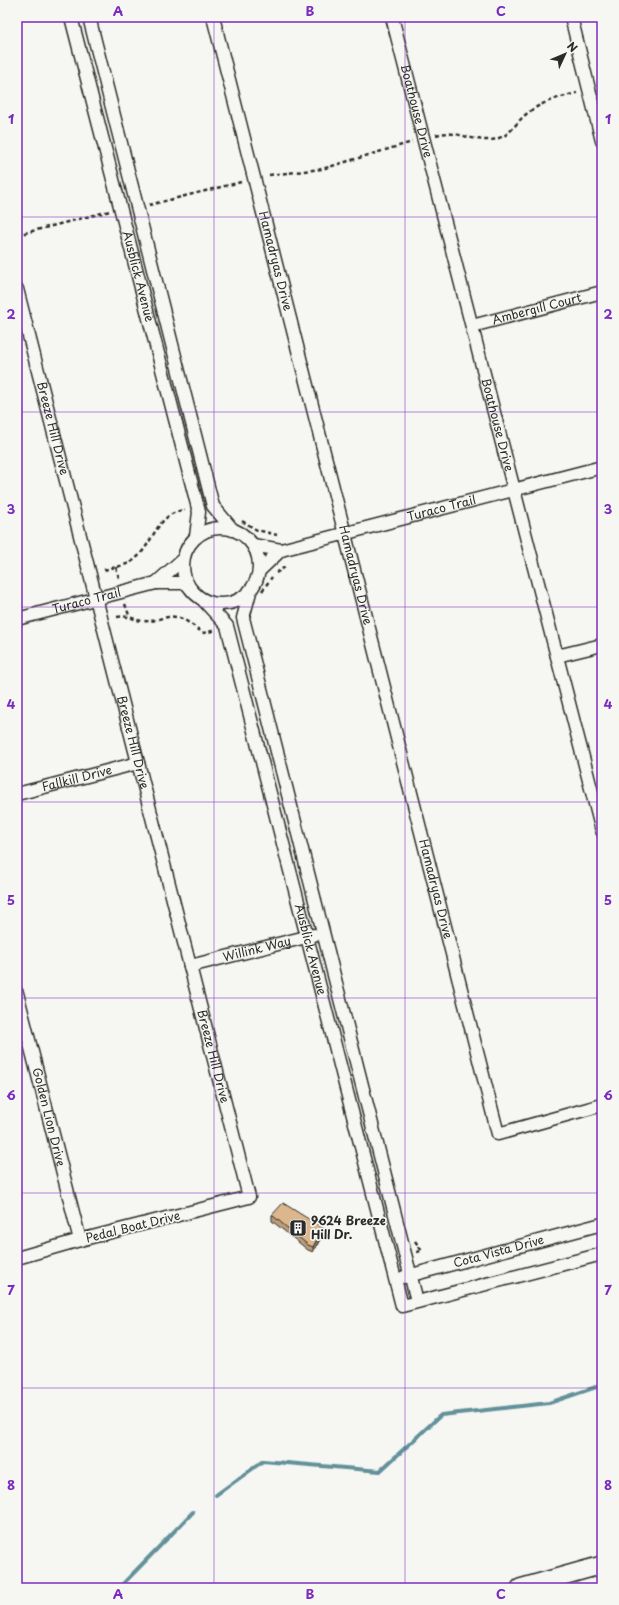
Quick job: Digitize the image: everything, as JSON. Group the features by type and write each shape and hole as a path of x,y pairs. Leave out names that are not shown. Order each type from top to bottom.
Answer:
{"main road":[{"path":"520,1588 602,1565"}],"street":[{"name":"Ausblick Avenue","path":"71,17 199,512 196,537"},
{"name":"Ausblick Avenue","path":"89,17 213,506 233,530"},
{"name":"Hamadryas Drive","path":"213,17 498,1134 602,1105"},
{"name":"Boathouse Drive","path":"392,17 601,827"},
{"path":"571,17 602,141"},
{"name":"Breeze Hill Drive","path":"17,289 249,1197"},
{"name":"Ambergill Court","path":"472,326 602,292"},
{"name":"Turaco Trail","path":"253,545 281,550 602,467"},
{"path":"220,528 233,530 245,536 253,545 259,557 260,570 256,582 250,592 240,600 229,604 216,604 204,601 194,594 187,583 183,572 184,558 188,546 196,537 208,530 220,528"},
{"name":"Turaco Trail","path":"260,570 281,550"},
{"name":"Turaco Trail","path":"156,583 184,558"},
{"name":"Turaco Trail","path":"17,619 156,583 187,583"},
{"name":"Ausblick Avenue","path":"204,601 227,626 402,1306 417,1301 243,618 250,592"},
{"path":"557,656 602,645"},
{"name":"Fallkill Drive","path":"17,794 138,763"},
{"name":"Willink Way","path":"190,966 323,932"},
{"name":"Golden Lion Drive","path":"17,993 80,1240"},
{"name":"Pedal Boat Drive","path":"17,1258 80,1240 249,1197"},
{"name":"Cota Vista Drive","path":"396,1279 602,1224"},
{"path":"417,1301 602,1254"}],"path":[{"path":"436,135 449,132 481,139 498,139 505,136 523,117 541,104 577,94"},
{"path":"269,175 322,169 357,157 412,142"},
{"path":"146,206 241,182"},
{"path":"17,235 111,211"},
{"path":"104,570 134,560 144,550 159,524 166,517 177,511 185,510"},
{"path":"116,567 119,578"},
{"path":"125,603 128,616"},
{"path":"117,618 128,616 142,621 149,621 174,616 204,633 216,630"}],"building":[{"name":"9624 Breeze Hill Dr.","path":"283,1203 323,1228 313,1247 308,1245 272,1215"}],"waterway":[{"path":"216,1495 263,1461 380,1471 441,1415 549,1403 602,1385"},
{"path":"119,1588 193,1512"}],"place":[{"name":"9624 Breeze Hill Dr.","path":"298,1228"}]}
